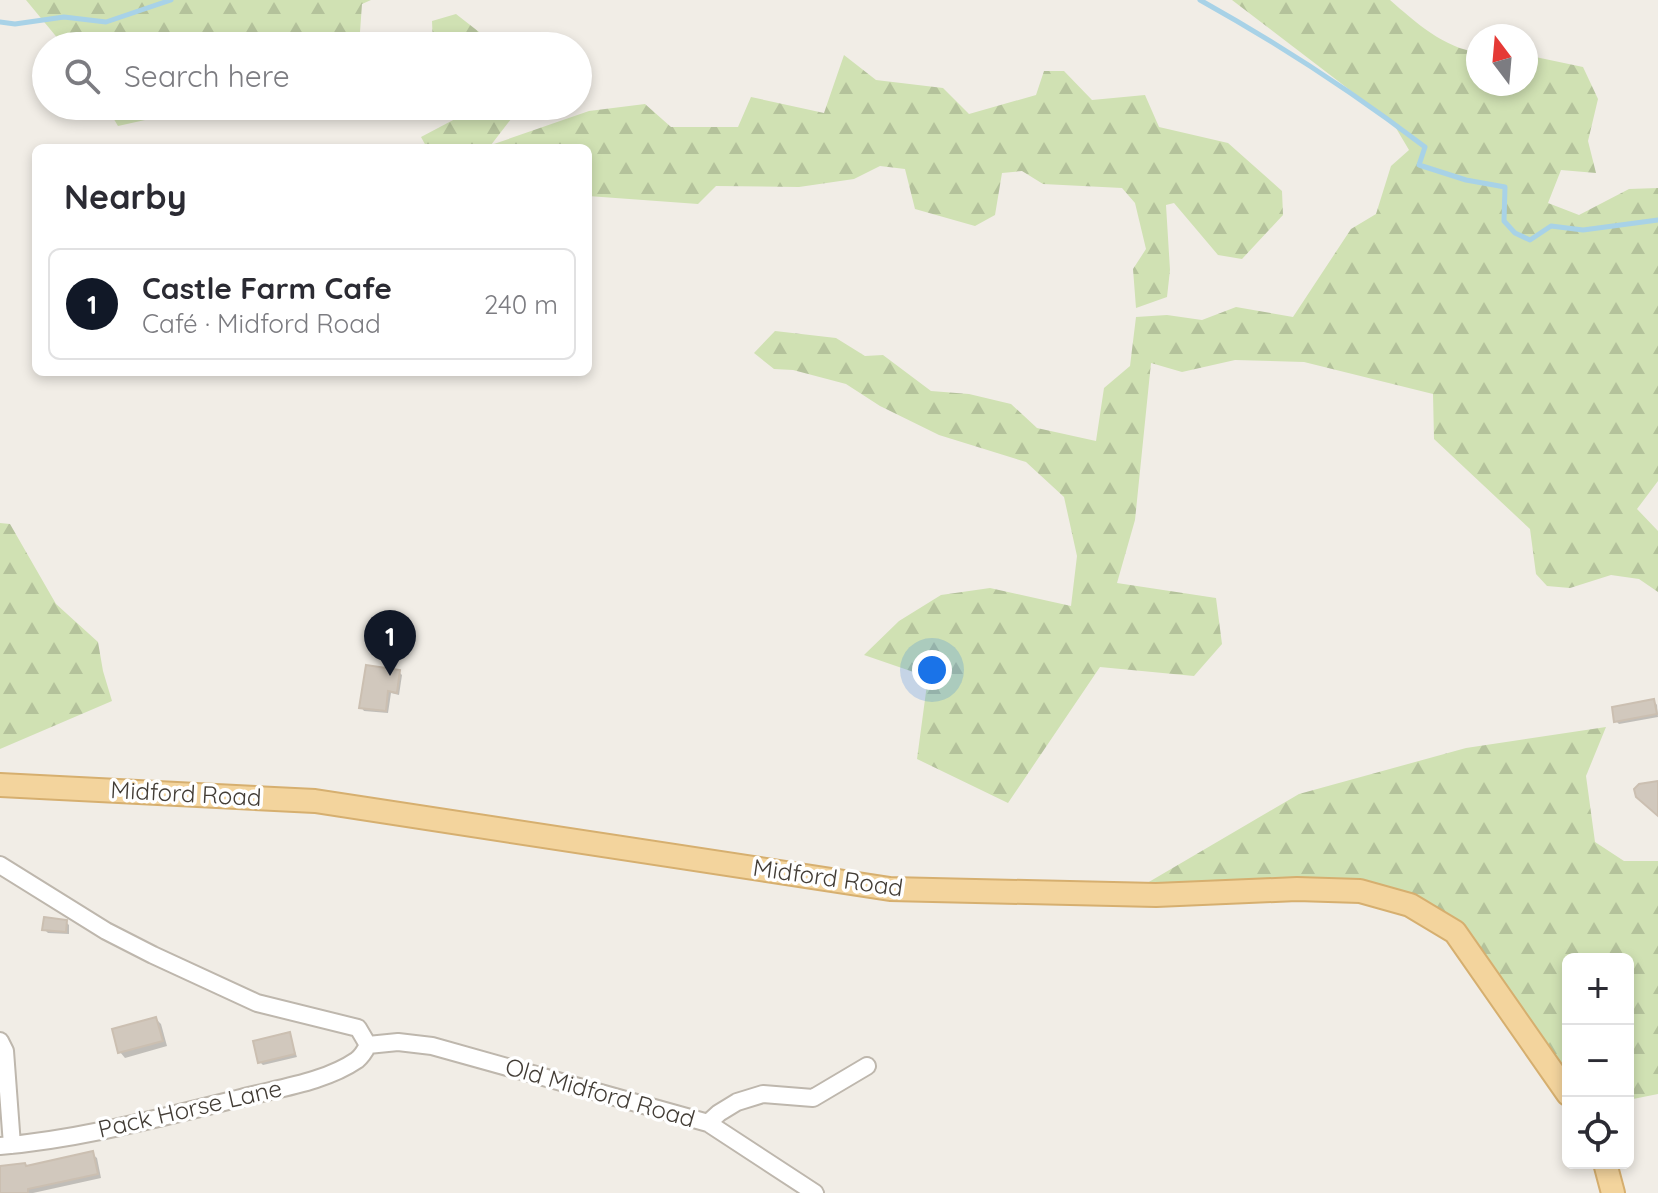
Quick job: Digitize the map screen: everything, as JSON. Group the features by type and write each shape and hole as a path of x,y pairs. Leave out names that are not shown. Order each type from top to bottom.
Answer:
{"main road":[{"name":"Midford Road","path":"0,785 315,801 890,889 1156,895 1297,889 1360,891 1410,905 1455,932 1562,1085"},
{"path":"1607,1169 1613,1193"}],"street":[{"path":"0,865 106,931 153,955 257,1003 358,1028 368,1045"},
{"path":"0,1041 5,1051 6,1146"},
{"name":"Old Midford Road","path":"368,1045 398,1042 432,1046 708,1123 815,1193"},
{"name":"Pack Horse Lane","path":"6,1146 116,1128 295,1084 356,1061 368,1045"},
{"path":"708,1123 737,1102 763,1094 813,1098 867,1066"}],"green space":[{"path":"26,0 371,0 362,4 360,32 52,32"},
{"path":"1232,0 1390,0 1442,40 1466,50 1466,96 1538,96 1538,58 1583,67 1598,99 1588,141 1596,173 1561,170 1548,203 1579,215 1629,189 1658,188 1658,481 1637,509 1658,531 1658,592 1639,579 1611,575 1570,588 1547,586 1536,574 1530,529 1434,439 1433,394 1304,362 1235,360 1182,372 1151,363 1135,520 1117,583 1216,598 1222,644 1194,676 1100,667 1008,803 917,759 928,677 864,655 899,621 941,595 990,588 1071,606 1077,556 1064,497 1026,462 939,435 880,406 846,384 793,370 774,369 754,353 775,331 836,338 865,356 883,355 931,391 969,394 1011,404 1037,428 1096,441 1104,388 1130,366 1136,317 1167,315 1202,320 1236,307 1293,317 1351,229 1376,214 1391,166 1409,150 1393,123"},
{"path":"456,14 479,32 432,32 432,21"},
{"path":"844,55 876,80 943,88 969,114 1036,95 1044,71 1064,71 1092,100 1145,95 1159,127 1228,143 1282,191 1283,215 1242,259 1218,255 1174,203 1166,205 1170,270 1167,297 1136,308 1133,269 1146,249 1135,203 1122,188 1043,184 1022,171 1002,173 995,215 975,226 915,209 905,169 880,166 854,179 799,187 716,186 698,204 592,196 592,144 494,144 563,120 592,120 592,111 645,104 671,127 738,127 751,97 824,113"},
{"path":"114,120 145,120 118,126"},
{"path":"453,120 510,120 492,144 425,144 421,137"},
{"path":"0,523 10,524 56,604 98,642 112,701 0,749"},
{"path":"1606,727 1586,776 1595,842 1624,861 1658,861 1658,1094 1634,1099 1634,953 1562,953 1562,1081 1484,955 1384,904 1142,886 1299,794 1466,748"}],"building":[{"path":"366,665 400,670 397,693 388,691 386,711 359,708"},
{"path":"1654,699 1657,714 1614,722 1612,707"},
{"path":"1658,781 1658,816 1636,797 1634,789 1639,784"},
{"path":"44,917 67,920 66,932 42,930"},
{"path":"156,1017 163,1041 118,1053 112,1029"},
{"path":"290,1032 295,1054 258,1063 253,1041"},
{"path":"93,1151 98,1174 28,1189 28,1193 0,1193 0,1166 25,1163 26,1166"}],"waterway":[{"path":"0,22 15,24 64,17 106,22 171,0"},
{"path":"1200,0 1316,70 1425,147 1419,165 1466,180 1505,187 1504,221 1515,233 1530,240 1551,226 1583,230 1658,220"}],"place":[{"name":"Castle Farm Cafe","path":"390,676"}]}
